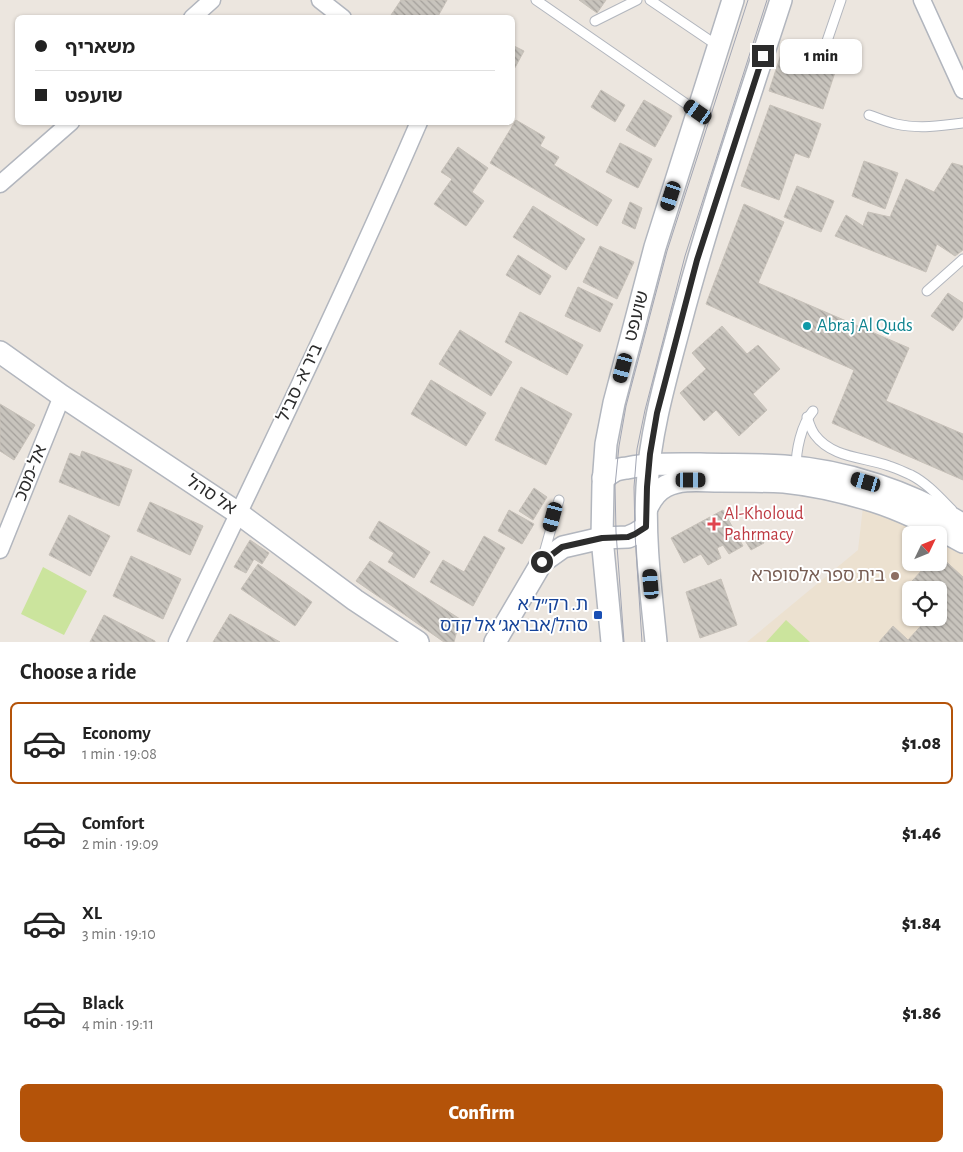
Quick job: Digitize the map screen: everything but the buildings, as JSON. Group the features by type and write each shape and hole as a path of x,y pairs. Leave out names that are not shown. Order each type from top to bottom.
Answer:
{"street":[{"path":"195,15 212,0"},
{"path":"320,0 339,15"},
{"name":"שועפט","path":"612,642 602,538 603,478 606,444 614,403 655,247 733,0"},
{"path":"656,642 646,518 649,464 654,427 697,260 781,0"},
{"path":"922,0 963,90"},
{"path":"0,184 68,125"},
{"name":"ביר א- סביל","path":"177,642 348,280 418,125"},
{"name":"אל סהל","path":"0,352 62,396 238,513 356,600 418,642"},
{"name":"אל-מסכ","path":"0,550 62,396"},
{"path":"654,427 660,440 668,449 677,457 694,464"},
{"path":"603,478 617,470 649,464 785,466 796,476 874,501 920,519 963,542"},
{"path":"495,642 542,562 562,547 602,538 628,537 635,534 646,518 652,497 665,486 673,483 691,480 784,482 796,476 818,470 880,485 927,504 963,525"}],"lane":[{"path":"536,0 698,112"},
{"path":"595,20 638,0"},
{"path":"650,0 718,46"},
{"path":"826,44 841,0"},
{"path":"869,115 897,124 939,126 963,123"},
{"path":"927,291 963,259"},
{"path":"796,476 798,446 810,414 812,432 826,446 835,451 889,466 912,475 927,486 963,521"},
{"path":"542,562 559,500"}],"shaded area":[{"name":"בית ספר אלסופרא","path":"863,507 910,526 902,526 902,571 948,571 948,544 963,553 963,642 747,642 858,550"}],"green space":[{"path":"43,567 87,591 64,635 21,614"},
{"path":"786,620 810,642 766,642"}],"tram line":[{"path":"624,642 616,532 615,486 626,406 667,251 748,0"},
{"path":"642,642 635,534 634,487 637,449 645,410 685,256 767,0"}],"place":[{"name":"Abraj Al Quds","path":"807,326"},
{"name":"Al-Kholoud Pahrmacy","path":"714,524"},
{"name":"בית ספר אלסופרא","path":"895,576"},
{"name":"ת. רק״ל א סהל/אבראג׳ אל קדס","path":"598,615"}],"route":[{"path":"542,562 562,547 602,538 628,537 646,527 650,454 657,413 697,260 763,56"}]}
